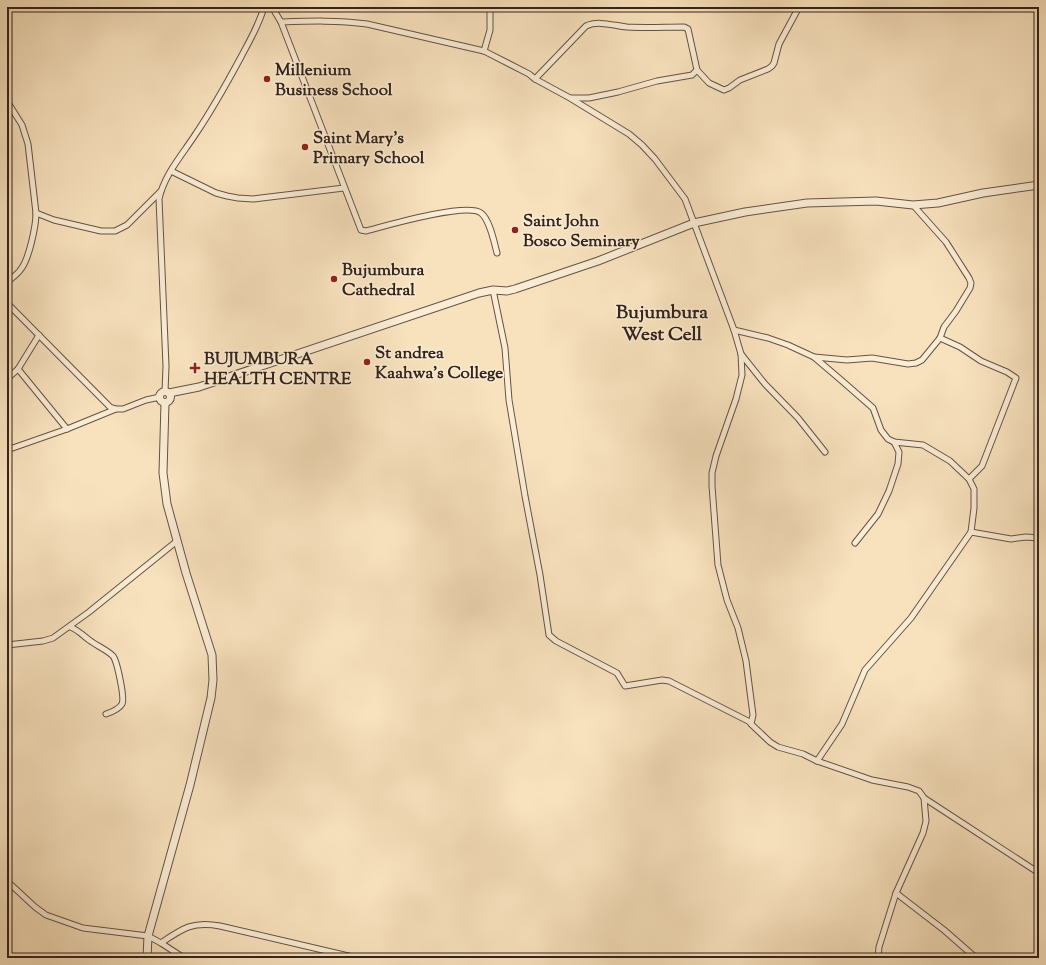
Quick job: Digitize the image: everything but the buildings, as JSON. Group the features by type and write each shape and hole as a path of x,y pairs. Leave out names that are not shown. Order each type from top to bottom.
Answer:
{"street":[{"path":"165,394 166,366 159,199 161,191 171,171 229,79 259,24 264,7"},
{"path":"272,7 281,22 359,227 363,231 441,212 477,211 487,220 498,253"},
{"path":"484,51 490,30 491,7"},
{"path":"535,79 586,26 596,23 627,27 684,27 690,32 697,70 709,83 724,90 740,80 768,69 774,63 780,44 799,7"},
{"path":"281,22 348,21 484,51 528,74 611,122 642,145 655,159 685,199 734,330 741,354 742,376 736,400 716,456 712,473 712,486 718,565 727,600 738,628 746,661 753,715 751,724"},
{"path":"570,98 589,98 604,95 656,81 692,75 697,70"},
{"path":"7,101 25,134 28,144 36,213 36,224 25,261 21,269 7,282"},
{"path":"171,171 216,192 238,198 254,199 344,188"},
{"path":"7,303 110,407 123,409 165,394 199,387 472,295 493,290 507,291 515,289 598,261 694,223 745,212 807,203 876,201 913,205 938,203 983,193 1039,185"},
{"path":"36,213 54,220 101,231 115,231 127,225 161,191"},
{"path":"814,357 847,360 872,358 908,364 916,363 922,360 940,338 944,327 956,311 970,288 971,283 946,242 913,205"},
{"path":"493,290 504,348 509,400 524,496 540,575 549,635 617,673 625,686 662,680 669,681 750,722 770,742 778,747 803,754 817,761 872,780 908,787 919,791 924,798 1039,873"},
{"path":"734,330 799,349 814,357 873,408 881,430 888,439 894,442 923,445 950,461 969,479 974,489 974,508 970,532 911,618 865,670 842,724 817,761"},
{"path":"7,379 18,369 39,335"},
{"path":"940,338 960,347 981,361 1007,372 1016,378 982,466 969,479"},
{"path":"741,354 765,384 798,418 825,452"},
{"path":"18,369 67,429"},
{"path":"147,958 148,936 190,785 214,680 212,655 167,504 163,473 165,403 171,399 165,394"},
{"path":"7,450 67,429 116,409"},
{"path":"855,543 878,514 889,491 898,464 899,452 894,442"},
{"path":"7,443 14,448"},
{"path":"970,532 1010,539 1026,537 1039,538"},
{"path":"7,644 43,641 53,638 90,612 177,541"},
{"path":"70,626 114,657 123,700 120,707 106,714"},
{"path":"878,958 879,947 896,893 923,833 926,821 924,798"},
{"path":"7,881 34,908 46,915 83,928 148,936 184,958"},
{"path":"896,893 944,930 976,958"},
{"path":"161,943 180,930 205,923 357,958"}],"place":[{"name":"Millenium Business School","path":"267,79"},
{"name":"Saint Mary's Primary School","path":"305,147"},
{"name":"Saint John Bosco Seminary","path":"515,230"},
{"name":"Bujumbura Cathedral","path":"334,279"},
{"name":"St andrea Kaahwa's College","path":"367,362"},
{"name":"BUJUMBURA HEALTH CENTRE","path":"195,368"}],"district":[{"name":"Bujumbura West Cell","path":"662,322"}]}
